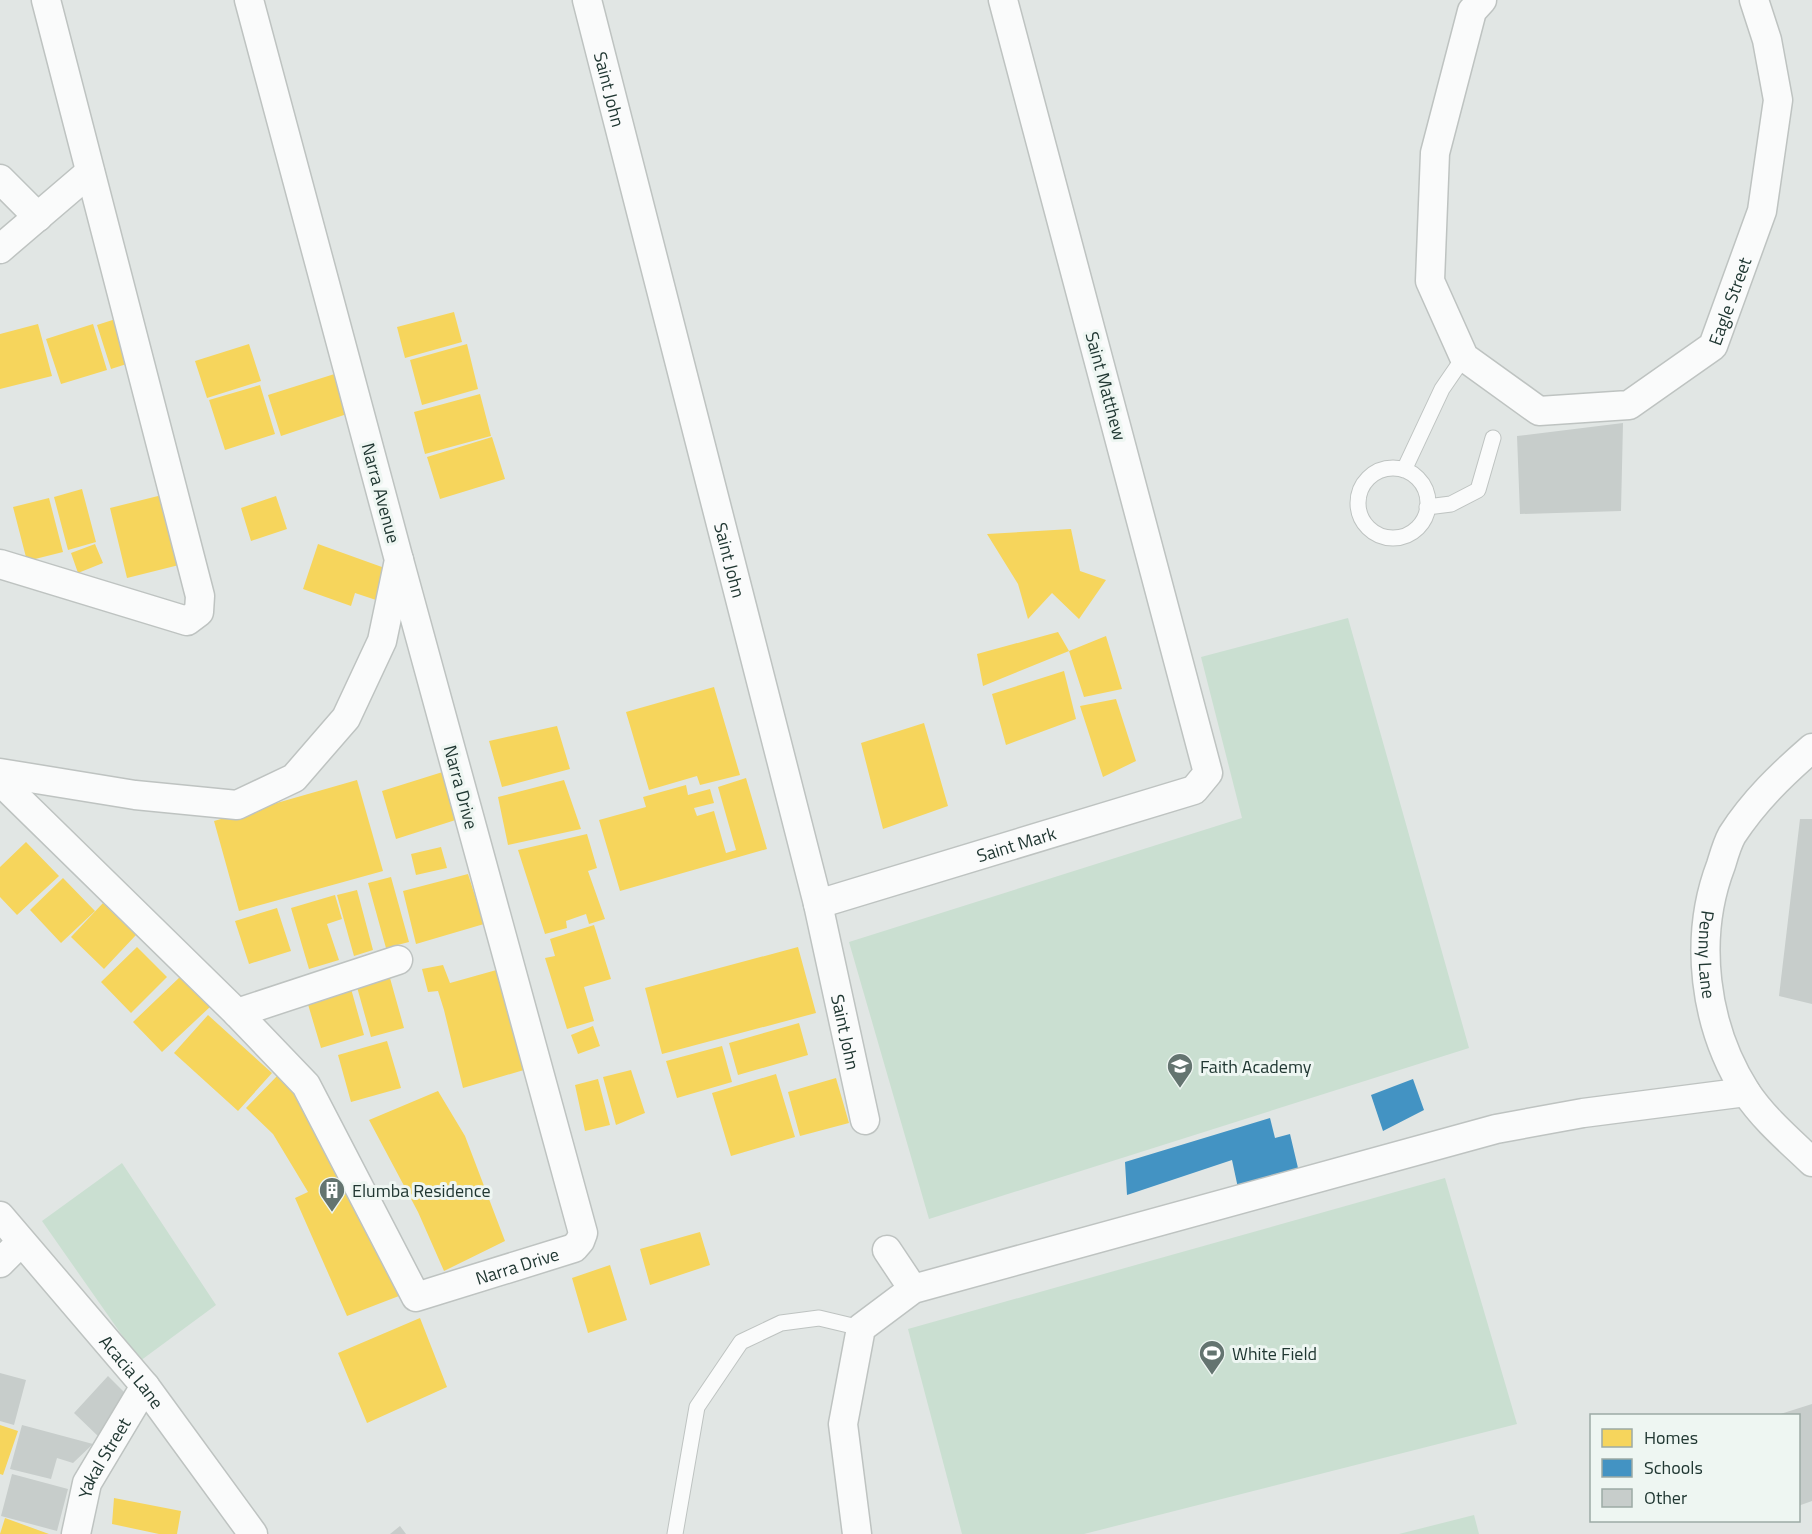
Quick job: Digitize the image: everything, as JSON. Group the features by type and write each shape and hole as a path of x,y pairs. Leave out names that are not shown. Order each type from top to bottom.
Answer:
{"street":[{"path":"0,564 188,621 199,612 200,596 46,0"},
{"name":"Narra Avenue","path":"0,773 135,795 237,805 294,778 346,718 382,641 399,560 249,0"},
{"name":"Saint John","path":"586,0 818,904 864,1120"},
{"name":"Saint Matthew","path":"1003,0 1208,773"},
{"path":"1464,357 1430,281 1435,153 1472,11 1482,0"},
{"name":"Eagle Street","path":"1464,357 1539,411 1629,405 1713,346 1762,211 1778,100 1767,40 1754,0"},
{"path":"0,249 90,172"},
{"path":"0,179 38,217"},
{"name":"Narra Drive","path":"0,781 237,1013 306,1085 416,1297 574,1248 580,1241 582,1233 579,1221 399,560"},
{"name":"Penny Lane","path":"1812,748 1773,782 1732,836 1714,883 1705,930 1708,993 1720,1039 1746,1092 1768,1121 1812,1162"},
{"name":"Saint Mark","path":"818,904 1194,790 1208,773"},
{"path":"237,1013 398,960"},
{"path":"857,1534 843,1424 861,1328 912,1289 1496,1129 1583,1113 1746,1092"},
{"name":"Acacia Lane","path":"0,1216 145,1386 253,1534"},
{"path":"0,1263 21,1242"},
{"path":"887,1250 912,1289"},
{"name":"Yakal Street","path":"76,1534 87,1483 145,1386"}],"lane":[{"path":"1404,470 1442,389 1464,357"},
{"path":"1427,507 1451,504 1478,490 1493,438"},
{"path":"1386,468 1404,470 1419,480 1428,496 1426,515 1416,530 1400,538 1382,537 1366,527 1358,510 1359,492 1370,477 1386,468"},
{"path":"675,1534 697,1407 741,1342 781,1323 819,1318 861,1328"}],"green space":[{"path":"1348,618 1469,1048 929,1219 849,942 1242,818 1201,657"},
{"path":"122,1163 216,1305 140,1361 42,1221"},
{"name":"White Field","path":"1445,1178 1517,1424 1084,1534 962,1534 908,1329"},
{"path":"1474,1515 1479,1534 1399,1534"}],"building: Homes":[{"path":"454,312 462,342 405,358 397,327"},
{"path":"125,316 139,360 111,369 97,325"},
{"path":"38,324 52,376 0,389 0,334"},
{"path":"93,324 107,370 61,384 46,339"},
{"path":"249,344 261,381 207,398 195,361"},
{"path":"467,344 478,389 422,405 410,360"},
{"path":"344,371 356,411 281,436 268,395"},
{"path":"260,385 275,434 225,450 209,400"},
{"path":"480,394 491,436 425,454 414,412"},
{"path":"492,437 505,479 440,499 427,457"},
{"path":"82,489 96,542 68,550 54,497"},
{"path":"170,493 187,563 127,578 110,508"},
{"path":"276,496 287,529 251,541 241,508"},
{"path":"49,498 63,552 27,561 13,507"},
{"path":"1071,529 1080,571 1106,580 1079,619 1052,593 1028,619 1018,584 987,534"},
{"path":"95,544 103,563 78,573 71,553"},
{"path":"318,544 393,571 382,602 355,593 351,606 303,589"},
{"path":"1058,632 1069,651 983,686 977,654"},
{"path":"1106,636 1122,689 1084,697 1069,651"},
{"path":"1064,671 1076,719 1006,745 992,694"},
{"path":"714,687 740,775 700,785 697,776 649,790 626,712"},
{"path":"1116,699 1136,761 1103,777 1080,706"},
{"path":"924,723 948,806 883,829 861,743"},
{"path":"557,726 570,769 502,787 489,741"},
{"path":"449,770 465,817 396,839 382,791"},
{"path":"746,778 767,849 620,891 599,820 646,807 643,797 686,785 688,795 710,789 714,803 694,808 697,816 714,811 726,853 736,850 718,787"},
{"path":"357,780 383,871 239,911 214,821"},
{"path":"564,780 581,829 508,845 498,797"},
{"path":"587,834 597,868 588,871 605,919 589,924 586,914 566,921 567,928 545,934 518,850"},
{"path":"26,842 59,876 17,915 0,897 0,867"},
{"path":"441,847 447,868 416,875 411,854"},
{"path":"468,874 484,924 416,944 403,891"},
{"path":"391,877 409,942 386,948 368,883"},
{"path":"63,878 95,911 61,943 30,910"},
{"path":"357,890 373,950 354,956 337,895"},
{"path":"335,895 342,919 327,924 339,960 309,969 291,908"},
{"path":"103,903 136,935 104,969 71,937"},
{"path":"277,908 291,951 249,964 235,921"},
{"path":"594,925 611,979 584,987 594,1021 567,1029 545,958 555,956 550,939"},
{"path":"137,947 167,977 131,1013 101,982"},
{"path":"798,947 816,1013 662,1054 645,988"},
{"path":"443,965 450,983 500,969 534,1067 463,1088 438,991 428,992 422,969"},
{"path":"388,971 404,1028 371,1037 355,980"},
{"path":"182,975 211,1006 162,1052 133,1022"},
{"path":"348,978 364,1035 321,1048 304,991"},
{"path":"208,1015 272,1073 238,1111 174,1053"},
{"path":"799,1023 808,1055 738,1075 729,1043"},
{"path":"593,1026 600,1046 578,1054 571,1035"},
{"path":"387,1041 401,1088 351,1102 338,1055"},
{"path":"722,1046 732,1082 677,1098 666,1061"},
{"path":"631,1070 645,1113 616,1125 603,1077"},
{"path":"279,1074 315,1112 347,1175 399,1296 347,1316 295,1198 308,1192 273,1134 246,1108"},
{"path":"776,1074 795,1137 731,1156 712,1093"},
{"path":"836,1078 849,1123 800,1136 788,1092"},
{"path":"598,1079 610,1125 585,1131 575,1085"},
{"path":"438,1091 465,1136 505,1241 444,1271 418,1212 369,1120"},
{"path":"700,1232 710,1265 650,1285 640,1249"},
{"path":"610,1265 627,1320 588,1333 572,1278"},
{"path":"420,1318 447,1387 367,1423 338,1353"},
{"path":"0,1425 18,1431 3,1475 0,1474"},
{"path":"114,1498 181,1511 177,1534 159,1534 112,1524"},
{"path":"5,1518 49,1534 0,1534"}],"building: Schools":[{"path":"1413,1079 1424,1110 1383,1131 1371,1095"},
{"path":"1270,1118 1275,1138 1290,1134 1298,1168 1238,1188 1232,1160 1127,1195 1125,1162"}],"building: Other":[{"path":"1623,423 1621,511 1520,514 1517,436"},
{"path":"1800,819 1812,819 1812,1004 1779,996"},
{"path":"0,1373 26,1380 14,1425 0,1421"},
{"path":"108,1376 134,1402 100,1438 74,1413"},
{"path":"1812,1404 1812,1501 1800,1505 1800,1414 1780,1414"},
{"path":"22,1425 93,1444 73,1463 57,1458 51,1479 10,1469"},
{"path":"12,1474 68,1489 57,1531 1,1516"},
{"path":"400,1526 406,1534 390,1534"}],"place":[{"name":"Faith Academy","path":"1180,1089"},
{"name":"Elumba Residence","path":"332,1213"},
{"name":"White Field","path":"1212,1376"}]}
